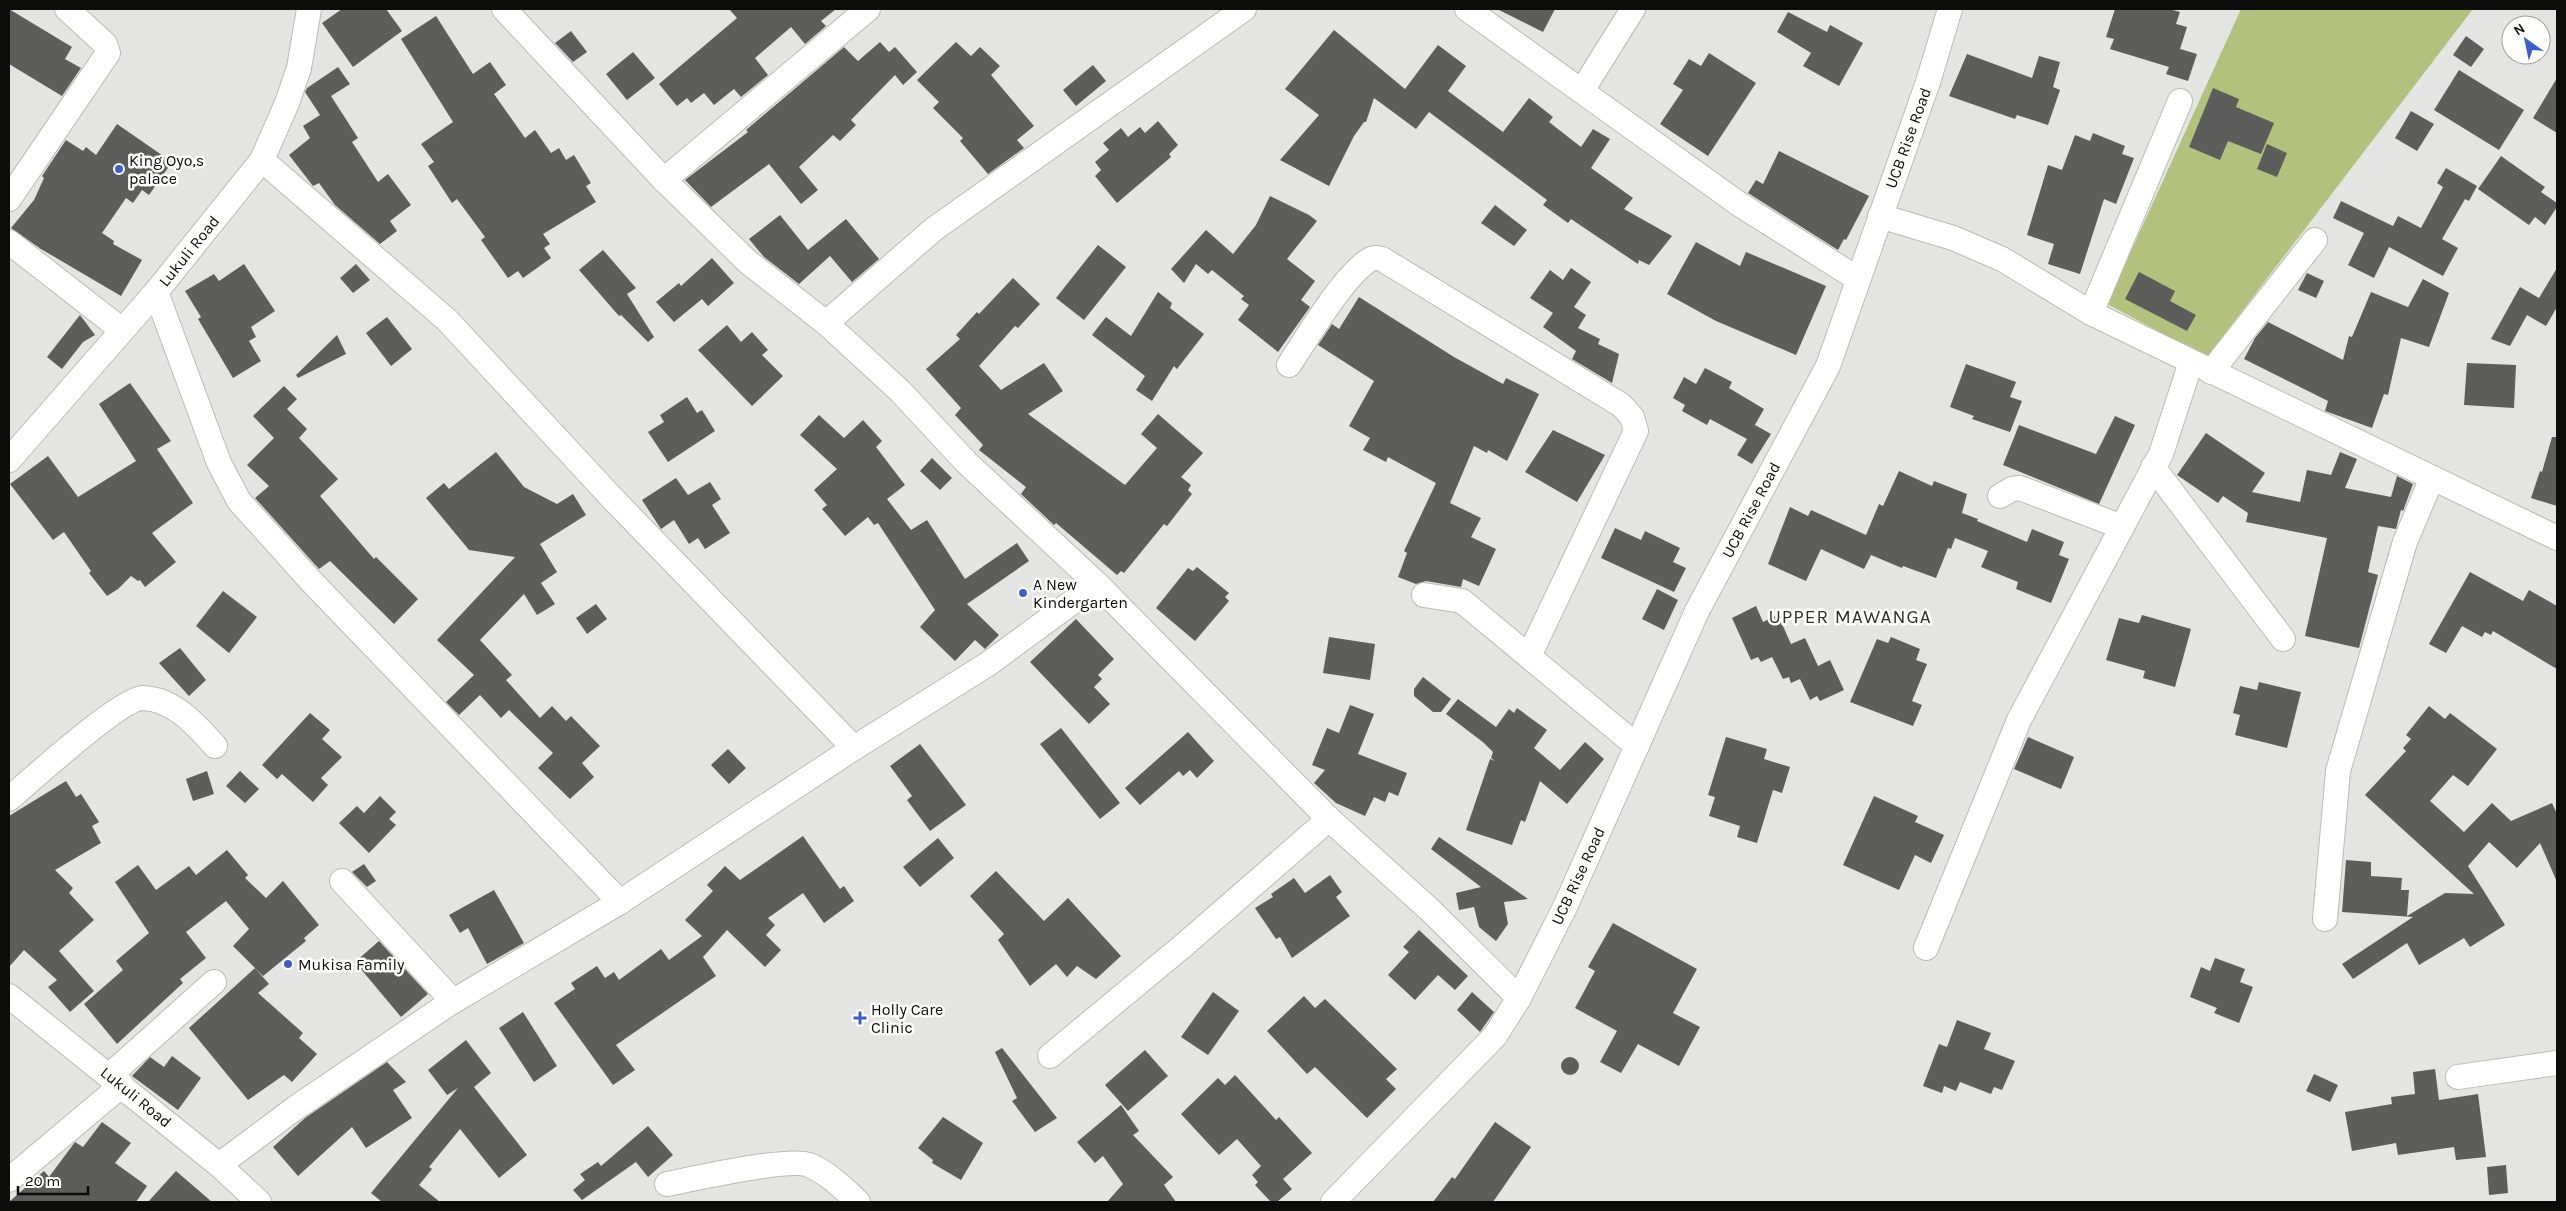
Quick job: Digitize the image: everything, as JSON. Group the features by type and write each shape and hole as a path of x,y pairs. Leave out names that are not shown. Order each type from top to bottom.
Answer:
{"street":[{"path":"9,199 108,53 105,44 67,9"},
{"name":"Lukuli Road","path":"9,460 156,292 262,160 287,104 299,68 309,9"},
{"path":"504,9 664,180 748,262 826,323 900,391 967,463 1097,584 1329,820 1430,910 1519,998"},
{"path":"664,180 868,9"},
{"path":"826,323 934,230 1244,9"},
{"path":"1468,9 1583,89 1739,204 1858,279"},
{"path":"1583,89 1633,9"},
{"name":"UCB Rise Road","path":"1333,1202 1495,1036 1519,998 1565,907 1698,611 1828,366 1928,82 1950,9"},
{"path":"2091,313 2180,101"},
{"path":"262,160 447,320 613,500 854,748"},
{"path":"1880,216 1953,238 2002,259 2091,313 2557,538"},
{"path":"1926,948 2019,720 2161,454 2201,367 2315,240"},
{"path":"9,242 122,330"},
{"path":"1289,365 1324,311 1360,266 1373,258 1382,259 1621,404 1632,418 1636,431 1529,656"},
{"path":"156,292 220,463 239,501 311,581 620,902"},
{"path":"2153,467 2283,639"},
{"path":"2325,920 2338,771 2405,542 2432,478"},
{"path":"2000,496 2012,489 2020,488 2122,526"},
{"path":"219,1165 294,1109 453,1001 620,902 854,748 988,664 1097,584"},
{"path":"1424,595 1462,601 1638,746"},
{"path":"9,799 103,721 136,699 157,701 174,708 190,719 215,746"},
{"path":"1050,1056 1329,820"},
{"path":"342,881 453,1001"},
{"path":"9,1180 115,1080 214,982"},
{"name":"Lukuli Road","path":"9,996 219,1165 259,1202"},
{"path":"2458,1077 2557,1063"},
{"path":"667,1184 770,1165 808,1164 843,1188 858,1202"}],"green space":[{"path":"2241,9 2473,9 2207,357 2107,304"}],"building":[{"path":"9,9 72,47 65,59 81,68 62,96 9,64"},
{"path":"342,9 386,9 402,31 353,67 322,23"},
{"path":"729,9 836,9 821,21 826,26 805,44 791,27 755,58 768,75 741,97 734,89 714,105 704,93 691,103 687,98 677,106 659,84 737,18"},
{"path":"1497,9 1555,9 1543,32"},
{"path":"2115,9 2169,9 2180,12 2176,24 2187,27 2180,49 2197,54 2188,81 2166,74 2169,67 2110,49 2114,39 2106,37"},
{"path":"1788,12 1827,32 1830,25 1863,43 1839,86 1803,66 1811,53 1777,32"},
{"path":"436,16 473,74 490,62 506,85 494,94 525,138 535,130 551,153 559,148 566,160 574,155 591,183 586,186 596,202 543,234 550,244 544,248 551,258 523,278 518,271 508,278 481,240 485,237 457,199 452,203 428,166 434,162 421,144 453,122 401,39"},
{"path":"1334,30 1405,89 1438,45 1466,66 1448,91 1503,132 1529,98 1553,117 1549,122 1581,147 1593,129 1610,139 1591,168 1633,198 1624,209 1672,236 1649,265 1639,260 1638,264 1571,219 1568,223 1543,205 1547,200 1429,112 1416,129 1374,98 1366,122 1364,122 1354,136 1329,186 1280,160 1319,115 1285,89"},
{"path":"571,31 587,52 573,62 555,43"},
{"path":"2466,36 2484,49 2471,67 2453,55"},
{"path":"880,42 889,52 895,47 917,72 903,85 895,75 851,120 856,125 840,141 833,135 799,167 818,190 801,204 769,164 711,207 685,180 748,132 746,130 844,47 858,61"},
{"path":"956,42 971,56 980,47 1000,66 991,75 1034,126 1017,140 1024,148 988,174 960,141 963,138 933,108 939,102 917,80"},
{"path":"633,52 655,78 627,100 606,74"},
{"path":"1709,53 1756,83 1708,156 1660,124 1683,90 1673,84 1689,59 1701,66"},
{"path":"1967,54 2032,78 2039,56 2060,62 2053,87 2060,90 2048,125 2017,115 2015,119 1949,96"},
{"path":"1093,65 1106,81 1076,106 1063,90"},
{"path":"338,67 350,84 331,96 358,138 352,142 378,182 388,174 411,205 390,221 397,231 380,244 335,205 319,183 313,186 289,155 310,138 303,126 320,115 305,92 307,88"},
{"path":"2459,70 2524,110 2499,150 2434,110"},
{"path":"2557,78 2557,133 2533,118"},
{"path":"2213,88 2239,99 2236,107 2274,123 2261,154 2228,141 2220,160 2189,147"},
{"path":"2411,111 2434,124 2417,151 2395,138"},
{"path":"1158,121 1178,145 1169,154 1171,157 1117,203 1095,176 1101,170 1095,162 1109,150 1103,143 1121,128 1128,137 1140,127 1145,133"},
{"path":"117,124 172,162 149,195 142,190 133,203 126,198 102,233 114,241 113,244 142,260 121,296 41,249 11,228 34,200 44,178 42,176 66,140 83,151 86,147 96,155"},
{"path":"2093,133 2125,146 2122,154 2134,158 2116,204 2104,199 2080,274 2048,264 2054,244 2027,235 2048,165 2062,170 2075,135 2090,141"},
{"path":"2267,144 2287,153 2277,177 2257,169"},
{"path":"1779,151 1869,196 1846,240 1844,239 1838,250 1748,193 1756,180 1763,184"},
{"path":"2501,156 2545,187 2541,192 2557,203 2557,207 2545,225 2535,217 2529,225 2478,189"},
{"path":"2446,168 2477,186 2469,201 2465,199 2442,239 2458,248 2443,276 2389,247 2374,278 2348,265 2364,233 2333,218 2341,201 2393,226 2398,216 2421,228 2443,187 2437,183"},
{"path":"1270,196 1309,215 1317,221 1287,259 1315,281 1301,300 1310,307 1278,352 1238,320 1249,305 1241,299 1244,296 1212,270 1208,274 1196,264 1184,283 1171,269 1206,230 1233,254 1256,225"},
{"path":"1495,205 1527,230 1514,246 1481,223"},
{"path":"780,215 808,250 846,219 879,259 852,282 830,256 799,284 764,257 749,239"},
{"path":"1696,242 1740,266 1746,252 1826,286 1796,355 1716,321 1667,294"},
{"path":"1098,245 1126,267 1084,320 1056,298"},
{"path":"603,250 636,288 627,294 654,337 648,342 621,315 619,316 579,270"},
{"path":"712,258 734,283 708,306 702,299 674,322 656,302 679,283 681,286"},
{"path":"244,264 275,311 251,327 256,337 249,341 261,361 233,378 198,319 201,317 185,291 214,274 219,281"},
{"path":"356,264 370,280 353,293 340,278"},
{"path":"1571,268 1591,282 1574,307 1586,315 1578,328 1600,339 1598,344 1619,354 1612,383 1572,359 1576,351 1543,327 1553,313 1530,298 1550,270 1563,280"},
{"path":"2557,268 2557,307 2546,326 2527,315 2510,346 2491,339 2520,287 2539,298"},
{"path":"2139,272 2175,291 2170,301 2196,315 2187,331 2125,299"},
{"path":"2307,273 2324,281 2316,298 2298,290"},
{"path":"1013,278 1040,304 1018,328 1015,326 979,366 1001,390 1044,363 1063,391 1028,414 1125,485 1157,448 1141,434 1158,414 1203,453 1181,477 1191,485 1188,490 1192,494 1167,526 1164,524 1124,573 1121,571 1117,575 1056,523 1054,525 1021,494 1026,487 979,450 983,445 955,415 961,408 926,369 960,339 956,335"},
{"path":"2423,279 2449,293 2429,347 2401,338 2388,395 2384,394 2372,428 2325,411 2328,401 2244,359 2255,338 2268,322 2343,360 2349,336 2352,337 2371,292 2408,307"},
{"path":"1158,292 1172,303 1170,308 1204,334 1177,369 1174,366 1152,401 1136,390 1145,376 1092,335 1106,317 1131,336"},
{"path":"1359,297 1454,357 1503,384 1506,378 1539,394 1507,461 1488,450 1487,453 1474,446 1450,503 1481,518 1471,537 1496,549 1479,586 1463,579 1461,587 1426,581 1416,584 1398,577 1407,553 1404,551 1436,483 1388,457 1386,462 1363,450 1370,438 1349,426 1374,381 1318,345 1332,324 1339,329"},
{"path":"80,315 95,335 83,342 62,369 47,357"},
{"path":"387,317 412,349 391,366 366,333"},
{"path":"727,325 741,342 752,332 768,350 762,355 783,376 752,406 698,350"},
{"path":"337,335 346,354 298,378 296,375"},
{"path":"2467,363 2516,365 2514,408 2464,405"},
{"path":"1966,364 2016,382 2010,397 2022,401 2010,432 1972,419 1974,416 1950,407"},
{"path":"1705,368 1732,382 1729,388 1764,409 1752,430 1755,425 1771,434 1752,464 1737,455 1747,439 1710,419 1707,425 1682,411 1685,405 1673,398 1684,377 1696,384"},
{"path":"130,383 171,441 157,449 193,503 152,533 176,562 145,587 140,580 138,581 131,576 118,589 107,596 89,573 91,571 64,532 53,540 10,484 48,456 78,497 136,461 99,404"},
{"path":"284,386 297,399 287,409 307,429 299,438 338,479 320,496 374,559 376,557 418,599 394,624 330,561 319,569 255,498 269,486 247,465 274,438 253,416"},
{"path":"687,397 697,413 702,410 715,431 668,462 648,432 664,422 660,415"},
{"path":"819,415 844,438 863,420 882,441 876,447 905,485 887,499 911,530 927,520 965,579 1017,543 1029,561 967,604 999,635 985,649 975,640 955,661 920,627 935,610 878,523 874,525 868,517 845,536 822,509 827,505 814,490 837,469 800,435"},
{"path":"2115,416 2135,425 2099,504 2003,465 2019,425 2096,454"},
{"path":"1553,430 1605,455 1577,502 1525,472"},
{"path":"2206,433 2265,473 2252,492 2300,502 2307,470 2331,475 2340,452 2357,459 2345,488 2391,497 2397,476 2413,484 2403,511 2401,510 2396,529 2378,526 2368,572 2378,575 2359,648 2305,636 2327,538 2246,522 2248,513 2223,496 2218,503 2177,475"},
{"path":"2552,437 2557,437 2557,506 2531,498 2540,471 2542,472"},
{"path":"496,452 524,487 557,504 573,494 586,515 540,544 557,572 541,583 555,604 537,615 524,594 480,640 512,675 506,680 540,718 552,706 566,721 571,716 600,746 582,763 594,777 570,799 538,768 553,753 509,710 501,718 480,695 459,715 446,702 474,675 437,640 515,557 469,550 426,498 444,483 449,489"},
{"path":"932,458 952,478 940,490 920,471"},
{"path":"1899,471 1932,486 1934,481 1967,494 1962,513 1978,519 1977,521 2027,542 2032,529 2064,542 2059,555 2069,559 2051,603 2016,589 2018,582 1981,567 1988,551 1955,538 1951,549 1948,548 1936,578 1903,566 1902,568 1871,555 1864,569 1821,549 1806,581 1768,564 1790,507 1808,516 1811,510 1866,535 1879,504 1883,506"},
{"path":"676,478 688,495 710,482 721,499 712,505 730,533 705,549 698,538 689,544 674,520 661,529 642,500"},
{"path":"1615,528 1641,540 1645,531 1680,548 1673,562 1686,568 1674,592 1601,558"},
{"path":"1197,567 1229,593 1225,597 1229,601 1195,641 1156,608 1188,568 1193,571"},
{"path":"2470,572 2523,601 2529,590 2557,606 2557,669 2493,631 2491,635 2485,632 2482,637 2462,626 2446,653 2429,644"},
{"path":"1657,589 1678,600 1664,630 1642,619"},
{"path":"223,591 257,617 229,653 196,626"},
{"path":"596,604 607,619 587,634 576,618"},
{"path":"1756,606 1763,622 1778,615 1791,644 1805,638 1818,666 1830,660 1844,690 1820,701 1817,696 1810,700 1800,679 1791,683 1789,677 1783,679 1772,657 1761,662 1758,657 1751,660 1732,618"},
{"path":"2142,615 2191,629 2175,687 2143,678 2145,671 2106,660 2119,618 2139,623"},
{"path":"1076,619 1114,659 1098,675 1102,679 1094,687 1110,704 1089,724 1030,662"},
{"path":"1329,637 1375,644 1370,680 1323,673"},
{"path":"1891,637 1920,649 1916,660 1927,664 1912,701 1922,705 1913,726 1850,702 1877,639 1888,643"},
{"path":"180,648 206,680 189,696 159,663"},
{"path":"1423,677 1451,699 1441,712 1433,712 1414,696 1414,689"},
{"path":"2259,682 2301,692 2287,748 2235,735 2240,715 2233,713 2240,686 2257,690"},
{"path":"1458,699 1496,727 1509,709 1514,713 1517,708 1547,730 1534,748 1560,770 1585,742 1604,759 1567,804 1540,781 1525,822 1521,820 1512,845 1466,830 1490,759 1495,761 1491,758 1493,752 1484,743 1446,714"},
{"path":"1350,705 1374,714 1358,754 1407,773 1398,796 1389,792 1385,802 1374,797 1365,816 1336,803 1314,783 1325,770 1312,765 1327,728 1339,733"},
{"path":"2429,706 2445,719 2450,713 2497,749 2468,786 2453,775 2430,801 2464,832 2492,803 2511,821 2552,803 2557,814 2557,882 2540,843 2517,868 2489,842 2468,866 2505,925 2470,947 2464,938 2419,965 2407,943 2353,979 2342,964 2413,917 2342,912 2346,860 2371,862 2371,876 2402,878 2401,890 2409,890 2407,916 2445,893 2474,894 2365,795 2406,751 2403,748 2411,739 2406,735"},
{"path":"310,713 330,730 322,739 342,757 321,778 328,785 313,802 282,774 277,779 262,765"},
{"path":"1061,728 1120,803 1100,819 1040,744"},
{"path":"1188,732 1214,761 1197,778 1190,770 1183,776 1179,771 1140,805 1125,788"},
{"path":"1726,737 1767,749 1764,759 1790,767 1782,793 1773,790 1757,843 1737,837 1740,826 1709,816 1715,797 1708,795"},
{"path":"2028,737 2074,757 2061,789 2014,769"},
{"path":"920,744 966,805 930,831 907,800 912,796 890,766"},
{"path":"728,749 746,768 729,784 711,765"},
{"path":"207,771 214,794 193,801 186,779"},
{"path":"240,771 259,789 245,803 226,786"},
{"path":"66,781 76,797 81,794 99,822 92,826 101,843 55,870 73,888 69,893 94,920 59,951 94,991 70,1012 48,987 57,980 24,950 9,967 9,816"},
{"path":"380,796 396,812 389,819 396,825 369,853 339,823 357,806 364,813"},
{"path":"1874,796 1918,816 1915,822 1944,835 1931,863 1915,855 1899,890 1843,865"},
{"path":"803,836 840,889 844,886 854,901 824,923 803,893 768,918 775,925 766,935 781,950 765,967 727,930 703,957 716,976 616,1045 635,1070 613,1085 554,1003 575,989 571,983 597,966 605,978 614,972 619,980 661,949 669,960 702,936 685,920 713,891 707,885 725,866 740,880"},
{"path":"1439,837 1528,899 1504,902 1508,924 1496,941 1479,927 1474,907 1459,910 1456,893 1481,887 1431,849"},
{"path":"938,838 954,858 920,887 903,867"},
{"path":"227,850 248,875 245,878 266,898 283,881 319,925 304,938 306,941 263,976 233,946 249,929 226,901 186,932 206,958 180,979 183,983 117,1044 84,1004 123,970 116,961 149,933 115,882 138,865 156,890 189,866 196,875"},
{"path":"364,864 376,881 367,887 352,872"},
{"path":"996,871 1044,921 1068,898 1121,956 1096,979 1077,966 1067,977 1056,964 1030,986 998,940 1004,934 970,896"},
{"path":"1330,875 1342,892 1336,897 1350,916 1292,958 1280,937 1276,939 1255,908 1273,897 1271,894 1294,878 1305,893"},
{"path":"494,890 524,943 487,964 468,928 460,933 449,915"},
{"path":"1613,923 1697,969 1673,1013 1700,1027 1679,1066 1638,1044 1621,1073 1600,1062 1617,1031 1575,1008 1595,971 1588,967"},
{"path":"1419,930 1468,976 1455,990 1438,975 1415,1000 1388,975 1409,952 1403,947"},
{"path":"379,941 428,994 401,1017 355,962"},
{"path":"2215,958 2245,969 2240,982 2253,987 2239,1023 2214,1013 2217,1008 2190,997 2201,967 2210,971"},
{"path":"255,968 269,984 258,993 303,1033 299,1038 317,1054 292,1082 284,1075 248,1100 189,1028"},
{"path":"1213,992 1239,1011 1208,1055 1181,1037"},
{"path":"1472,992 1494,1012 1480,1032 1457,1010"},
{"path":"1304,996 1315,1008 1325,999 1397,1069 1386,1079 1396,1089 1367,1118 1315,1067 1307,1074 1267,1031"},
{"path":"523,1012 557,1066 534,1082 499,1028"},
{"path":"1957,1020 1991,1033 1984,1049 2015,1061 2002,1090 1994,1087 1991,1094 1960,1082 1956,1091 1944,1086 1942,1093 1923,1086 1939,1044 1947,1047"},
{"path":"466,1040 491,1073 474,1087 527,1155 499,1178 460,1129 429,1167 432,1169 419,1185 440,1202 382,1202 371,1193 458,1088 447,1095 428,1070"},
{"path":"1002,1048 1057,1118 1035,1132 1012,1101 1017,1098 995,1052"},
{"path":"1145,1050 1168,1076 1128,1111 1105,1085"},
{"path":"172,1056 201,1078 178,1110 132,1076 150,1057 164,1067"},
{"path":"1566,1057 1574,1057 1579,1062 1577,1073 1566,1075 1561,1070 1561,1062"},
{"path":"387,1062 406,1082 393,1090 412,1118 366,1148 352,1127 298,1176 273,1147 305,1118"},
{"path":"2435,1069 2439,1100 2478,1094 2486,1157 2456,1160 2454,1147 2398,1155 2396,1143 2352,1151 2345,1112 2392,1104 2391,1097 2415,1094 2413,1072"},
{"path":"2314,1074 2338,1085 2330,1102 2306,1091"},
{"path":"1235,1075 1276,1120 1279,1117 1312,1153 1283,1179 1292,1189 1277,1202 1271,1202 1255,1185 1258,1182 1252,1175 1261,1166 1237,1139 1219,1155 1181,1114 1218,1078 1225,1085"},
{"path":"1121,1105 1139,1131 1133,1135 1173,1177 1164,1185 1176,1202 1107,1202 1123,1184 1103,1156 1095,1163 1077,1142"},
{"path":"943,1117 983,1143 961,1180 932,1163 933,1160 918,1148"},
{"path":"102,1122 131,1143 115,1163 147,1186 136,1202 9,1202 44,1171 49,1177 75,1142 83,1147"},
{"path":"1495,1122 1531,1147 1493,1202 1433,1202 1452,1177 1455,1179"},
{"path":"648,1126 673,1155 648,1177 636,1162 582,1200 573,1190 585,1180 580,1174 598,1162 601,1166"},
{"path":"2506,1165 2508,1193 2489,1195 2487,1167"},
{"path":"176,1171 212,1202 148,1202"}],"place":[{"name":"King Oyo,s palace","path":"119,169"},
{"name":"A New Kindergarten","path":"1023,593"},
{"name":"Mukisa Family","path":"288,964"},
{"name":"Holly Care Clinic","path":"860,1018"}],"district":[{"name":"UPPER MAWANGA","path":"1850,617"}]}
